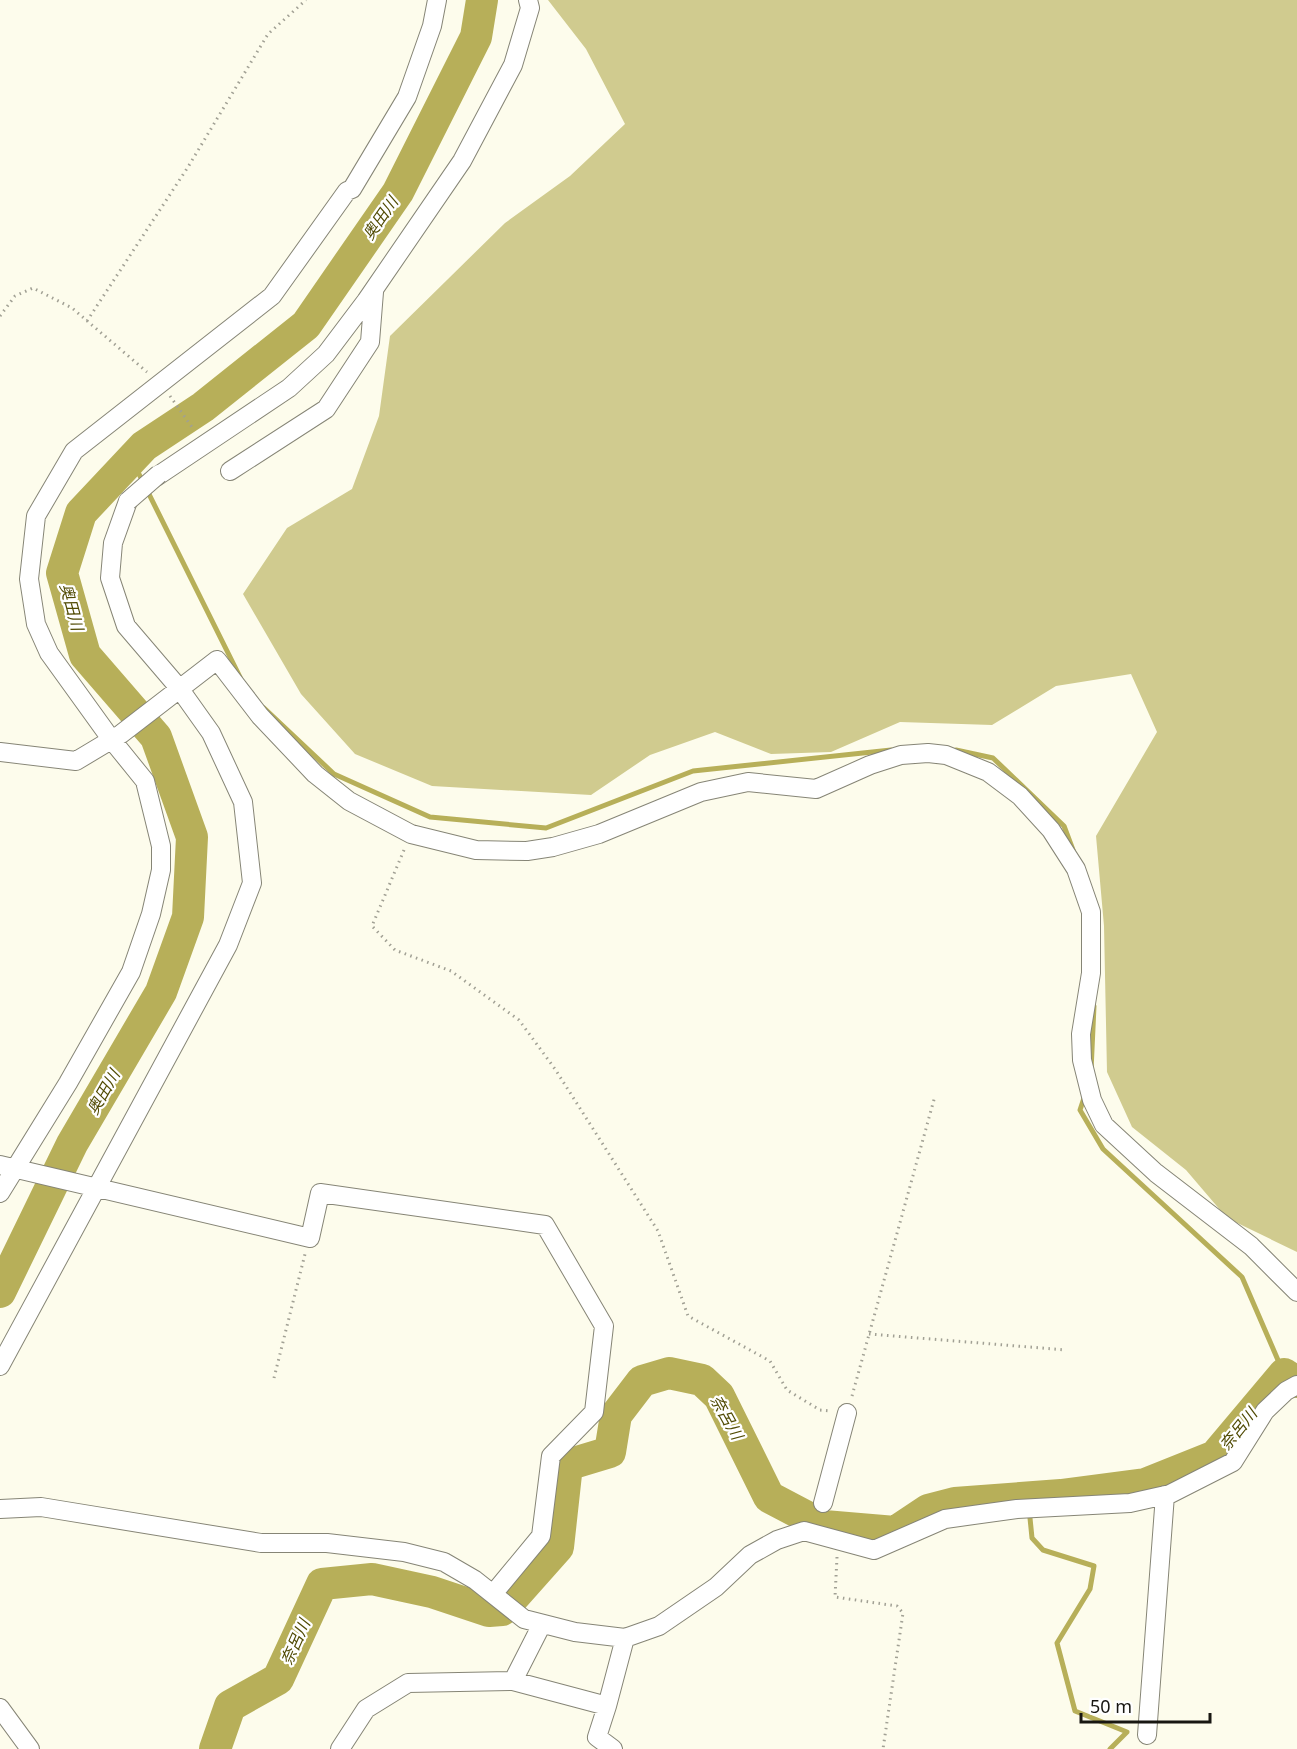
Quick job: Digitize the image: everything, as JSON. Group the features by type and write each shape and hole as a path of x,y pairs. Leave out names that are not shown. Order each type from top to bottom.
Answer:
{"street":[{"path":"0,1193 7,1166 68,1083 131,972 151,914 161,870 161,846 145,782 116,737 49,653 36,624 29,579 36,516 74,451 272,296 347,191 352,189 407,97 432,26 437,0"},
{"path":"0,1366 91,1185 228,945 252,883 243,802 211,733 173,693 126,626 110,578 113,543 128,501 159,474 156,477 289,388 326,354 374,290 462,161 513,65 530,8 528,0"},
{"path":"230,471 326,409 370,342 374,290"},
{"path":"0,752 76,761 116,737 217,660 260,717 315,774 349,801 411,834 476,850 527,851 553,847 599,834 701,792 748,782 816,789 870,765 902,755 928,753 946,756 988,772 1020,796 1051,830 1076,868 1091,912 1091,973 1081,1034 1083,1067 1092,1100 1104,1125 1156,1173 1251,1246 1297,1292"},
{"path":"7,1166 310,1238 320,1193 545,1225 604,1326 594,1412 551,1456 541,1536 497,1597"},
{"path":"0,1509 41,1508 261,1544 327,1543 404,1552 444,1562 533,1622 626,1638 659,1626 716,1587 750,1555 777,1539 804,1531 874,1550 945,1519 1017,1509 1130,1503 1165,1495 1233,1462 1265,1411 1292,1388"},
{"path":"823,1503 847,1413"},
{"path":"1147,1735 1165,1495"},
{"path":"513,1681 533,1622"},
{"path":"613,1749 597,1737 626,1638"},
{"path":"340,1749 366,1709 408,1683 513,1681 607,1706"},
{"path":"0,1708 30,1749"}],"path":[{"path":"87,321 188,167 268,34 306,0"},
{"path":"0,316 15,296 33,288 72,308 160,382 204,445"},
{"path":"411,834 372,927 395,950 451,970 519,1020 592,1126 658,1231 688,1316 770,1362 787,1390 820,1410 847,1413 935,1096"},
{"path":"273,1378 310,1238"},
{"path":"869,1334 1066,1350"},
{"path":"838,1540 835,1597 897,1606 903,1613 884,1749"}],"shaded area":[{"path":"548,0 1297,0 1297,1252 1227,1218 1186,1170 1132,1127 1107,1072 1104,926 1096,836 1157,732 1131,674 1056,686 992,725 900,722 831,752 771,754 715,732 650,755 591,795 432,786 355,754 301,694 243,594 287,528 352,489 379,416 390,336 505,223 570,176 625,124 586,49"}],"waterway":[{"name":"奥田川","path":"0,1292 72,1144 161,992 188,917 192,837 156,737 85,655 62,573 81,513 144,446 203,407 306,325 398,192 476,37 482,0"},
{"path":"132,460 240,677"},
{"path":"264,708 334,774 430,817 546,828 693,771 891,750"},
{"path":"956,750 993,758 1064,826 1073,850"},
{"path":"1091,1071 1094,1006"},
{"path":"1085,1095 1080,1110 1103,1149 1242,1277 1284,1374"},
{"name":"奈呂川","path":"215,1749 230,1706 278,1679 322,1584 372,1579 432,1592 489,1611 502,1610 558,1547 567,1465 610,1452 616,1415 642,1381 669,1373 702,1380 719,1396 769,1497 824,1526 895,1532 928,1510 955,1503 1061,1495 1145,1484 1215,1456 1284,1374 1297,1382"},
{"path":"1028,1498 1032,1538 1043,1550 1094,1566 1090,1589 1057,1643 1075,1711 1127,1732 1110,1749"}]}
